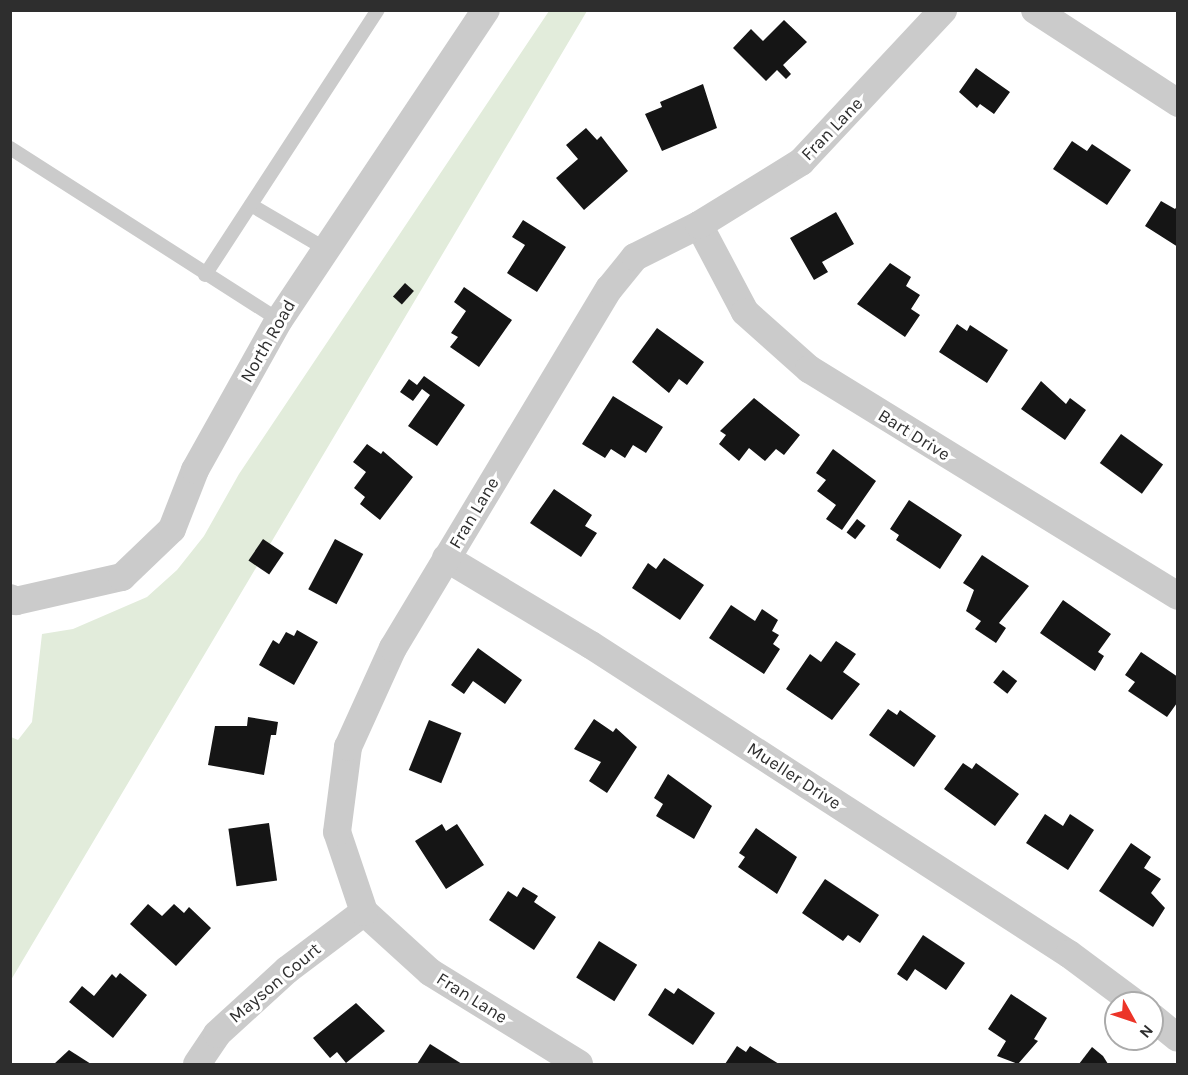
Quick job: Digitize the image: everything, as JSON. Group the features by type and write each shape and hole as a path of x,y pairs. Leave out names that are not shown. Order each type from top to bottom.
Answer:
{"street":[{"name":"North Road","path":"10,598 16,601 122,577 172,529 195,470 279,320 324,248 486,10"},
{"name":"Fran Lane","path":"579,1065 430,972 364,912 337,832 348,747 388,657 609,289 635,256 699,225 801,162 943,10"},
{"path":"1035,10 1178,103"},
{"name":"Bart Drive","path":"699,225 745,312 809,369 1178,596"},
{"name":"Mueller Drive","path":"446,558 591,645 1069,954 1119,991"},
{"name":"Mayson Court","path":"197,1065 217,1034 286,970 364,912"},
{"path":"1164,1027 1178,1038"}],"lane":[{"path":"205,275 378,10"},
{"path":"10,148 205,275 279,320"},
{"path":"251,205 324,248"}],"green space":[{"path":"549,11 587,11 11,980 11,737 18,740 32,722 42,634 73,629 147,597 177,570 204,536 239,474"}],"building":[{"path":"784,20 807,42 783,65 791,74 786,79 777,70 766,81 733,48 751,29 763,41"},
{"path":"976,68 1010,92 994,114 980,104 977,108 959,92"},
{"path":"703,84 717,128 662,151 645,114 662,107 660,102"},
{"path":"586,128 597,140 601,136 628,171 584,210 556,178 578,159 566,145"},
{"path":"1072,141 1087,151 1092,144 1131,170 1107,205 1053,169"},
{"path":"1161,201 1175,209 1178,205 1178,247 1145,226"},
{"path":"836,212 854,244 822,262 828,272 814,280 790,238"},
{"path":"523,220 566,247 537,292 507,273 525,245 512,237"},
{"path":"890,263 911,277 906,286 920,295 911,309 920,315 905,337 857,304"},
{"path":"405,283 414,291 402,304 393,296"},
{"path":"464,287 512,320 479,367 450,347 458,337 451,333 466,311 454,302"},
{"path":"957,324 967,331 970,325 1008,350 987,383 939,352"},
{"path":"657,328 704,362 687,385 679,379 669,393 632,362"},
{"path":"424,376 465,405 437,446 408,426 430,395 422,389 413,401 400,392 409,379 417,385"},
{"path":"1041,381 1066,404 1070,398 1086,410 1065,440 1021,409"},
{"path":"613,396 663,427 646,453 633,445 625,458 611,449 605,458 582,444"},
{"path":"754,398 800,435 784,455 776,449 765,461 749,448 739,461 719,444 726,435 720,431"},
{"path":"1121,434 1163,465 1142,494 1100,463"},
{"path":"367,444 381,454 383,451 413,477 380,520 360,504 365,497 354,488 366,472 353,462"},
{"path":"833,449 876,481 842,530 826,519 836,505 817,491 826,480 816,473"},
{"path":"554,489 592,515 585,526 597,533 581,557 530,523"},
{"path":"909,500 962,535 940,569 896,540 899,535 890,529"},
{"path":"857,519 866,526 855,539 847,532"},
{"path":"263,539 284,553 269,575 248,561"},
{"path":"335,539 363,554 336,604 308,589"},
{"path":"982,555 1029,586 999,623 1006,628 996,643 975,629 981,621 966,611 974,590 963,583"},
{"path":"664,558 704,585 680,620 632,588 648,563 656,569"},
{"path":"1063,600 1111,634 1098,652 1104,656 1095,671 1040,633"},
{"path":"731,605 755,621 762,609 778,620 772,631 779,635 773,644 780,649 764,674 709,638"},
{"path":"297,630 318,642 294,685 259,665 273,640 279,644 286,632 294,636"},
{"path":"836,641 856,654 843,672 860,684 832,720 786,689 810,654 821,662"},
{"path":"478,648 522,680 505,704 473,681 464,694 451,685"},
{"path":"1141,652 1178,677 1177,703 1167,717 1128,691 1135,682 1125,675"},
{"path":"1003,670 1017,681 1007,694 993,683"},
{"path":"888,709 897,715 900,710 936,736 914,767 869,735"},
{"path":"248,717 278,722 276,735 271,735 264,775 208,765 215,726 247,726"},
{"path":"594,719 613,732 616,728 637,747 607,793 589,781 601,762 574,749"},
{"path":"429,720 461,733 441,783 409,770"},
{"path":"963,763 972,769 976,763 1019,794 995,826 944,789"},
{"path":"668,774 712,806 694,839 656,816 663,804 654,798"},
{"path":"1045,814 1063,826 1070,814 1094,830 1068,870 1026,843"},
{"path":"269,823 277,880 236,886 228,829"},
{"path":"442,824 446,831 457,824 484,865 446,889 415,841"},
{"path":"756,828 797,857 777,894 738,867 745,857 739,853"},
{"path":"1131,843 1151,857 1144,868 1161,879 1151,893 1165,908 1153,927 1099,891"},
{"path":"825,879 879,915 860,943 848,935 843,941 802,913"},
{"path":"523,887 538,896 534,902 556,917 534,950 489,920 508,891 517,897"},
{"path":"148,904 162,916 174,904 184,913 189,907 211,928 176,966 130,924"},
{"path":"923,935 965,963 946,990 915,969 907,981 897,974"},
{"path":"599,941 637,965 614,1001 576,977"},
{"path":"120,973 147,995 113,1038 69,1002 82,986 94,996 112,974 116,978"},
{"path":"665,988 674,994 678,988 715,1013 693,1045 648,1015"},
{"path":"1011,994 1047,1018 1034,1039 1038,1041 1018,1064 997,1056 1006,1041 988,1029"},
{"path":"356,1003 385,1031 346,1063 337,1052 330,1058 313,1038"},
{"path":"430,1044 462,1064 417,1064"},
{"path":"737,1046 746,1052 750,1046 779,1064 725,1064"},
{"path":"1092,1047 1103,1056 1108,1064 1079,1064"},
{"path":"69,1050 91,1064 54,1064"}]}
